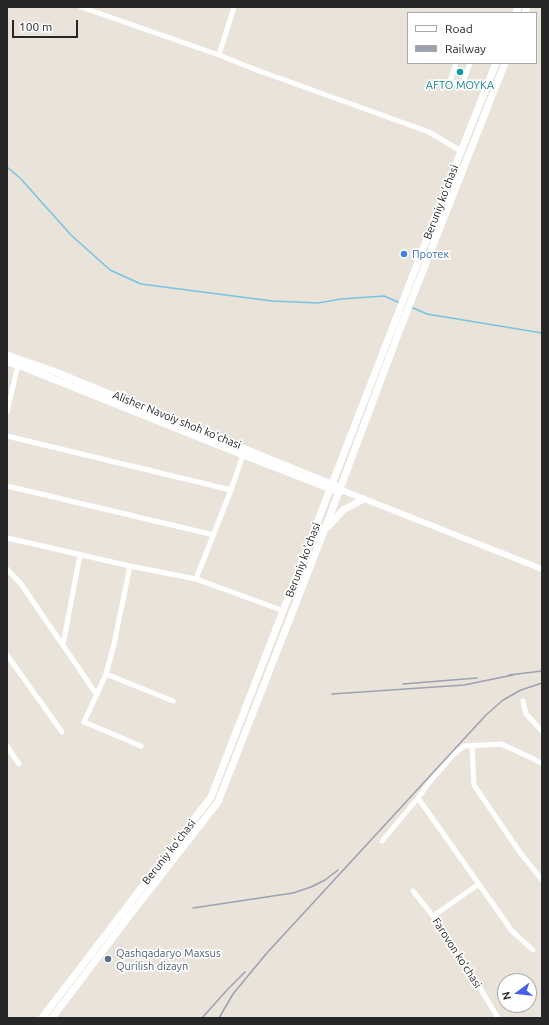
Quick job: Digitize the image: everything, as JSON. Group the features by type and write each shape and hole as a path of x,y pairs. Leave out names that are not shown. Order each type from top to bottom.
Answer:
{"main road":[{"name":"Beruniy ko'chasi","path":"42,1018 211,797 496,64"},
{"name":"Beruniy ko'chasi","path":"52,1018 218,802 341,490 400,329 505,64"},
{"path":"425,243 433,246"},
{"name":"Alisher Navoiy shoh ko'chasi","path":"7,355 54,371 341,490"},
{"name":"Alisher Navoiy shoh ko'chasi","path":"7,362 18,365 243,455 331,486"},
{"path":"323,534 343,510 364,499"},
{"path":"124,910 130,915"}],"street":[{"path":"81,7 219,55 429,132 461,151"},
{"path":"219,55 234,7"},
{"path":"456,64 450,81 462,85 470,64"},
{"path":"7,412 18,365"},
{"path":"7,436 231,490"},
{"path":"196,578 214,535 243,455"},
{"path":"7,486 214,535"},
{"name":"Alisher Navoiy shoh ko'chasi","path":"341,490 542,569"},
{"path":"7,538 130,566 196,578 284,611"},
{"path":"63,644 80,555"},
{"path":"130,566 114,644 106,674 84,722 141,746"},
{"path":"7,569 21,584 97,695"},
{"path":"7,654 62,732"},
{"path":"106,674 173,701"},
{"path":"523,701 526,714 542,731"},
{"path":"382,840 418,798 432,779 454,754 464,746 501,744 542,764"},
{"path":"7,746 19,764"},
{"path":"472,746 474,785 519,851 542,880"},
{"path":"418,798 512,931 533,950"},
{"path":"433,916 479,884"},
{"name":"Farovon ko'chasi","path":"413,891 433,916 476,981 498,1018"}],"waterway":[{"path":"7,167 21,179 71,235 110,270 141,284 272,301 318,303 341,299 384,296 400,303"},
{"path":"411,307 427,314 542,333"}],"railway":[{"path":"509,675 542,671"},
{"path":"332,694 464,685 513,675"},
{"path":"403,684 477,678"},
{"path":"219,1018 233,994 266,954 486,715 503,700 521,690 542,683"},
{"path":"193,908 293,893 311,887 325,880 338,870"},
{"path":"202,1018 245,972"}],"place":[{"name":"AFTO MOYKA","path":"460,72"},
{"name":"Протек","path":"404,254"},
{"name":"Qashqadaryo Maxsus Qurilish dizayn","path":"108,959"}]}
